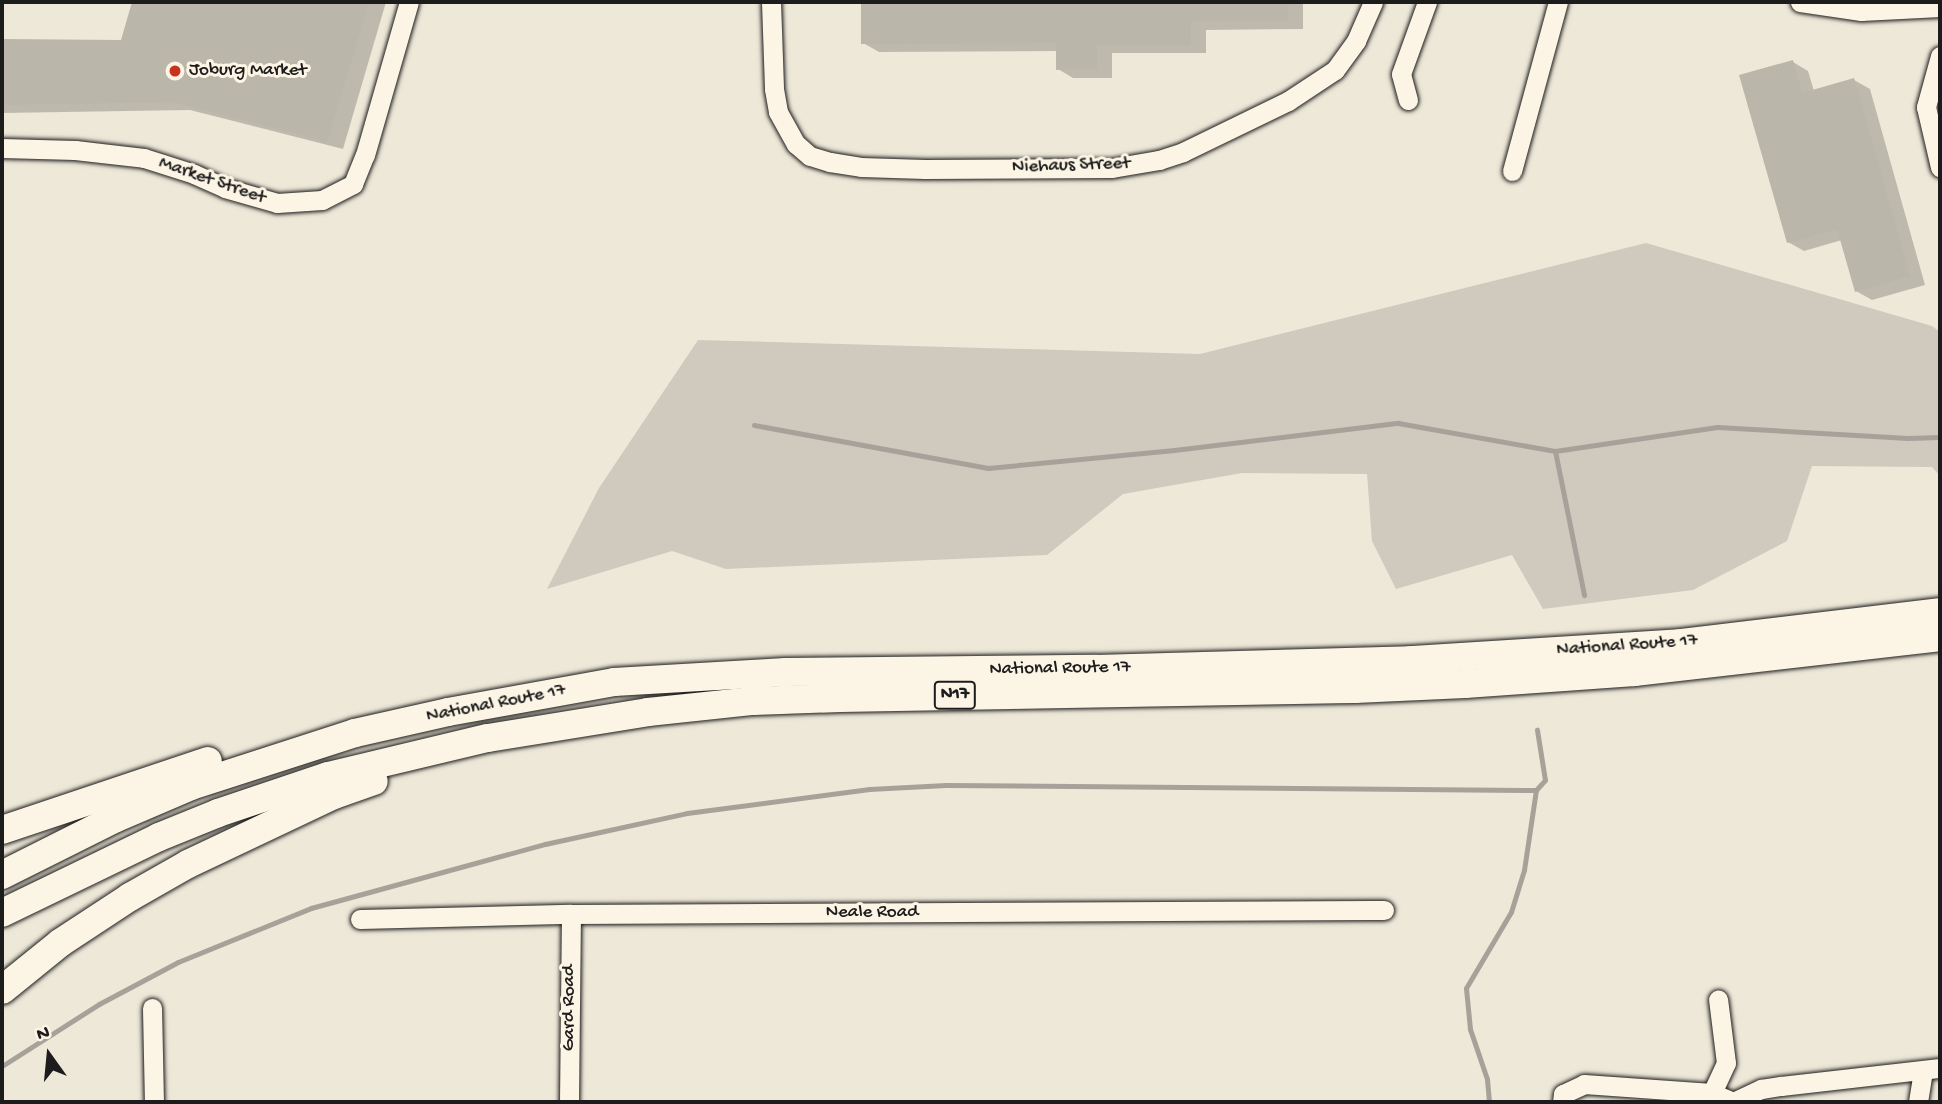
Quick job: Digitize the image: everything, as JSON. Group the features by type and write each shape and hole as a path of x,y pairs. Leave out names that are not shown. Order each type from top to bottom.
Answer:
{"highway":[{"name":"National Route 17","path":"2,875 116,818 191,786 344,736 448,712 614,682 786,672 1096,669 1411,660 1681,643 1940,612"},
{"name":"N17","path":"2,913 117,855 229,809 379,762 488,738 648,712 753,701 1465,684 1648,670 1940,638"},
{"path":"2,830 211,760 383,710 471,692 549,682 614,682"},
{"path":"2,990 60,943 130,897 188,864 334,795 488,738"}],"street":[{"name":"Market Street","path":"2,148 75,150 144,158 194,174 225,188 276,203 322,200 354,184 365,155 409,2"},
{"name":"Niehaus Street","path":"771,2 776,100 785,129 796,144 810,156 861,167 1112,168 1158,160 1209,141 1316,86 1346,58 1373,2"},
{"path":"1408,100 1401,74 1427,2"},
{"path":"1512,171 1558,2"},
{"path":"1800,2 1861,11 1940,7"},
{"path":"1940,55 1927,107 1940,167"},
{"name":"Neale Road","path":"360,919 570,914 1384,910"},
{"name":"Gard Road","path":"569,1102 570,914"},
{"path":"1713,1093 1726,1063 1718,999"},
{"path":"152,1008 154,1102"},
{"path":"1562,1102 1563,1094 1584,1084 1713,1093 1733,1102 1761,1089 1932,1069 1919,1102"}],"shaded area":[{"path":"1646,243 1932,326 1940,332 1940,476 1932,467 1812,466 1787,541 1693,590 1543,609 1512,555 1396,589 1372,541 1367,474 1242,473 1123,494 1047,555 726,569 672,551 547,589 599,488 698,340 1200,354"}],"building":[{"name":"Joburg Market","path":"132,2 369,2 327,142 173,102 2,105 2,39 121,40"},
{"path":"861,2 1288,2 1288,21 1191,22 1191,45 1097,45 1097,70 1056,70 1056,43 861,44"},
{"path":"1793,60 1802,93 1854,78 1910,276 1855,292 1837,229 1787,243 1739,75"}],"waterway":[{"path":"754,425 988,468 1174,450 1398,423 1555,451 1717,427 1908,438 1940,437"},
{"path":"1555,451 1584,595"},
{"path":"1489,1102 1487,1079 1470,1029 1466,988 1511,912 1524,870 1536,790 1545,780 1537,730"},
{"path":"2,1066 99,1004 178,962 311,908 545,844 687,813 869,789 946,785 1536,790"}],"place":[{"name":"Joburg Market","path":"175,71"}]}
